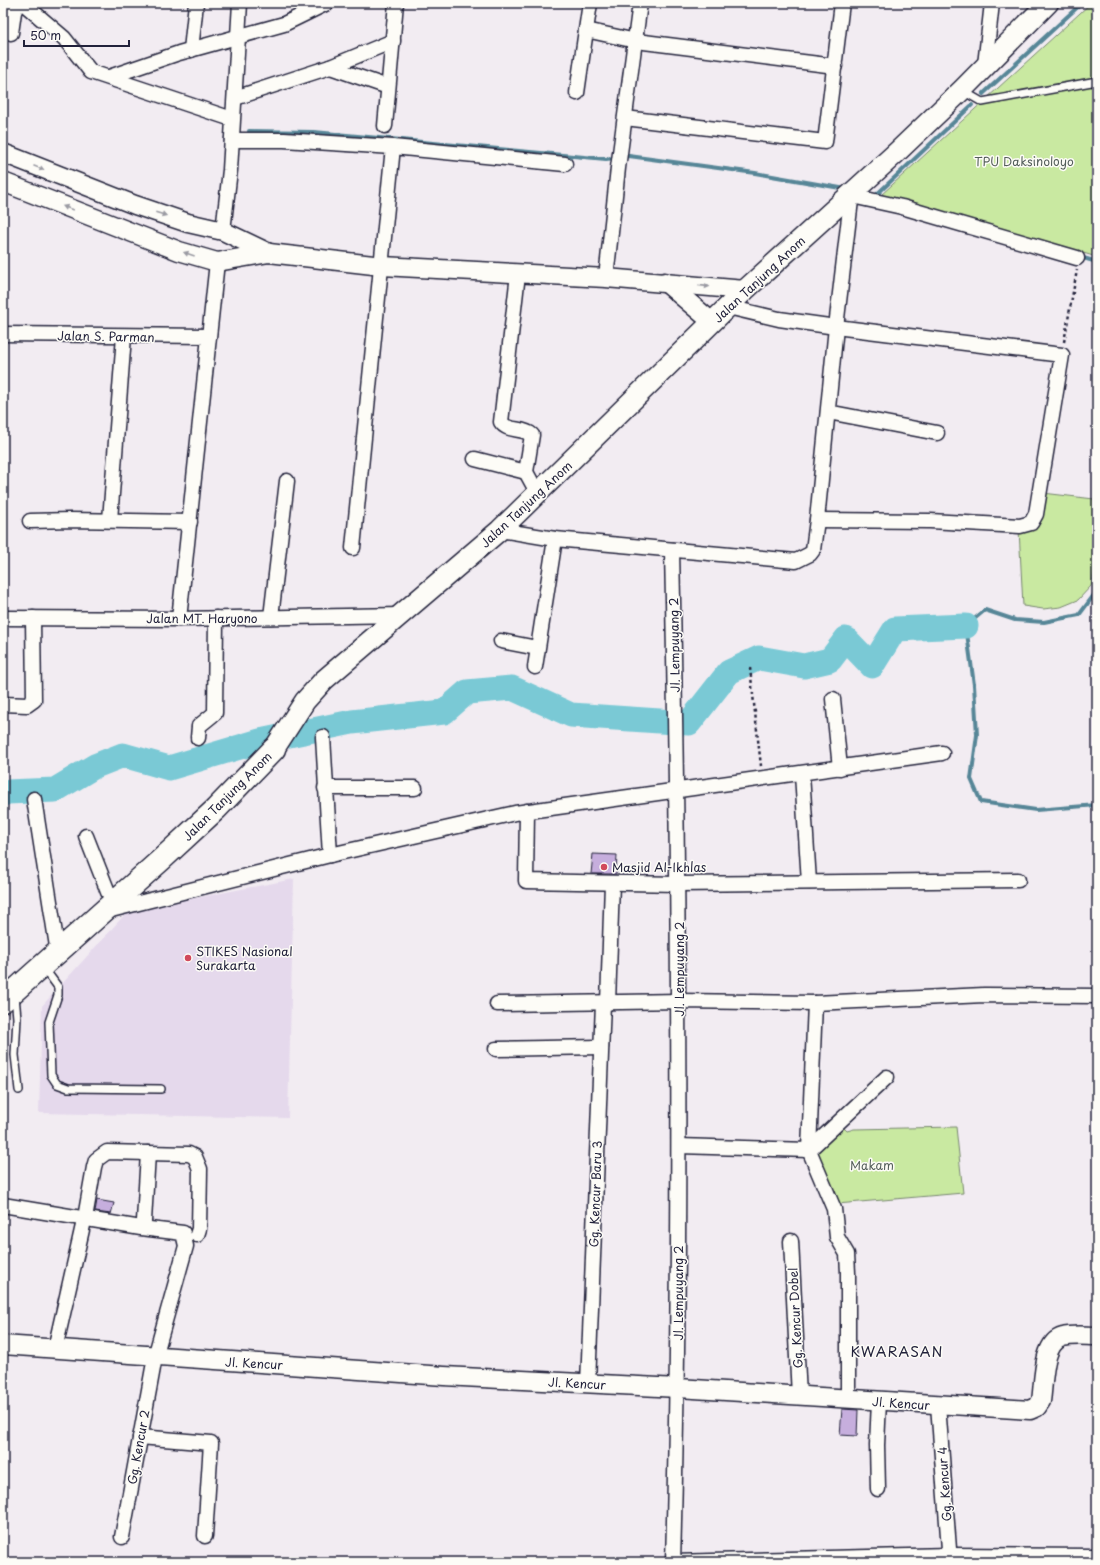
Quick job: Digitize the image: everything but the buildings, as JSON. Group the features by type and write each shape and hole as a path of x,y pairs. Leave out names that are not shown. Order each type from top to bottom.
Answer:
{"main road":[{"name":"Jalan Tanjung Anom","path":"9,996 110,907 216,809 274,749 305,701 324,680 500,530 745,290 852,194 962,90 985,65 1048,3"}],"street":[{"path":"11,33 14,12 18,3"},
{"path":"23,3 64,38 87,69 91,72 232,119"},
{"path":"191,50 196,3"},
{"path":"179,619 217,262 223,231 232,140 232,119 235,98 240,3"},
{"path":"109,77 191,50 284,24 327,3"},
{"path":"385,126 396,3"},
{"path":"577,94 590,3"},
{"path":"606,278 618,168 640,3"},
{"path":"625,118 825,142 842,3"},
{"path":"985,65 992,3"},
{"path":"586,30 636,41 835,66"},
{"path":"235,98 330,67 393,41"},
{"path":"330,67 388,87"},
{"path":"232,140 284,140 393,147 565,164"},
{"path":"353,548 393,147"},
{"path":"3,153 134,206 188,223 223,231 269,253"},
{"path":"3,182 179,251 217,262 269,253 382,266 606,278 745,290"},
{"path":"500,530 555,539 796,561 810,554 813,550 836,327 852,194 902,207 1076,258"},
{"path":"518,274 501,422 506,428 523,430 532,435 526,472 538,494"},
{"path":"665,282 712,322"},
{"path":"728,307 778,318 836,327 1062,355 1036,514 1031,523 1020,526 930,521 817,520"},
{"name":"Jalan S. Parman","path":"3,334 209,336"},
{"path":"110,520 124,336"},
{"path":"828,412 937,433"},
{"path":"475,458 526,472"},
{"path":"271,617 287,481"},
{"path":"30,521 110,520 190,522"},
{"path":"535,666 555,539"},
{"name":"Jl. Lempuyang 2","path":"672,550 676,706 680,1001 678,1388 673,1562"},
{"name":"Jalan MT. Haryono","path":"3,618 179,619 402,615"},
{"path":"3,704 27,705 34,700 33,618"},
{"path":"198,738 199,726 213,716 216,708 216,618"},
{"path":"501,641 538,648"},
{"path":"833,699 840,768"},
{"path":"323,737 330,856"},
{"path":"86,836 108,892 110,907 475,821 527,811 802,774 942,753"},
{"path":"802,774 809,882"},
{"path":"326,788 415,788"},
{"path":"34,799 50,960"},
{"path":"527,811 526,881 678,884 1018,880"},
{"name":"Gg. Kencur Baru 3","path":"588,1384 601,1048 606,1003 612,883"},
{"path":"496,1004 680,1001 815,1003 990,995 1097,996"},
{"path":"815,1003 809,1150 834,1209 837,1237 847,1254 848,1399"},
{"path":"496,1050 601,1048"},
{"path":"679,1146 809,1150 887,1077"},
{"path":"55,1349 85,1217 94,1167 96,1160 101,1155 107,1152 189,1154 195,1157 199,1163 199,1222 197,1235"},
{"path":"144,1221 148,1153"},
{"path":"3,1205 85,1217"},
{"name":"Gg. Kencur 2","path":"85,1217 141,1228 183,1233 185,1236 186,1246 155,1356 122,1537"},
{"name":"Gg. Kencur Dobel","path":"791,1241 799,1396"},
{"name":"Jl. Kencur","path":"3,1345 588,1384 678,1388 938,1405 1034,1409 1040,1405 1048,1352 1051,1344 1062,1337 1097,1336"},
{"path":"877,1489 879,1401"},
{"name":"Gg. Kencur 4","path":"938,1405 950,1558"},
{"path":"140,1437 211,1443 205,1536"},
{"path":"673,1562 1097,1556"}],"lane":[{"path":"962,90 982,102 1097,81"},
{"path":"50,960 58,987 58,995 49,1022 51,1075 58,1084 68,1088 161,1089"},
{"path":"9,996 17,1018 15,1055 19,1090"}],"path":[{"path":"1062,355 1077,268 1076,258"},
{"path":"750,668 763,779"}],"shaded area":[{"name":"STIKES Nasional Surakarta","path":"294,879 288,1118 39,1113 42,1006 128,911"}],"green space":[{"name":"TPU Daksinoloyo","path":"1091,3 1097,3 1097,257 881,195"},
{"path":"1043,493 1094,499 1097,515 1097,535 1095,569 1091,586 1078,600 1061,607 1043,609 1023,606 1019,529"},
{"name":"Makam","path":"843,1127 847,1131 854,1129 956,1127 963,1193 837,1204 815,1152"}],"waterway":[{"path":"983,94 1082,3"},
{"path":"875,196 972,105"},
{"path":"249,131 314,132 606,159 629,156 755,173 846,189"},
{"path":"1080,257 1097,262"},
{"path":"1097,591 1079,615 1044,622 1015,620 985,610 966,626 974,685 977,735 971,779 981,802 1036,810 1097,805"},
{"path":"3,794 7,792 55,790 95,766 123,755 169,768 260,741 352,722 444,712 467,692 512,688 571,715 689,723 729,672 759,658 804,666 830,660 846,639 872,666 895,629 966,626"}],"place":[{"name":"Masjid Al-Ikhlas","path":"604,867"},
{"name":"STIKES Nasional Surakarta","path":"188,958"}],"district":[{"name":"KWARASAN","path":"897,1351"}]}
